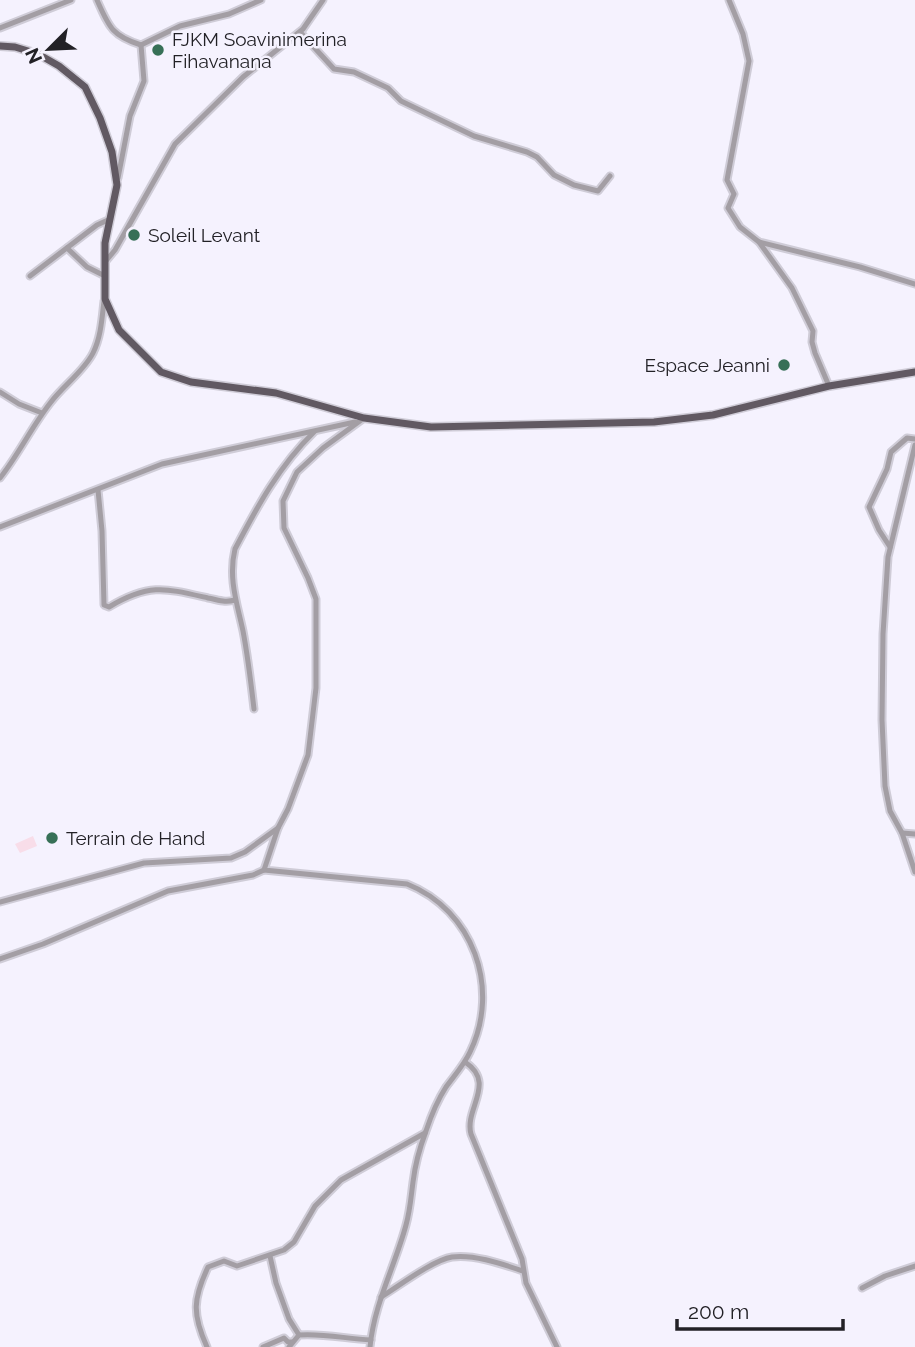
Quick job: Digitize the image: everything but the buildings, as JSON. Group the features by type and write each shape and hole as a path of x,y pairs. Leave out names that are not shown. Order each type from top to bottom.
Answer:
{"main road":[{"path":"0,46 15,47 38,54 59,66 85,88 100,118 112,152 117,185 108,220 103,264 104,299 119,330 161,372 191,382 276,393 364,418 430,427 654,422 713,415 829,386 915,372"}],"street":[{"path":"0,28 71,0"},
{"path":"96,0 106,20 120,38 141,45 180,26 229,14 261,0"},
{"path":"103,264 115,250 175,144 243,77 300,32 323,0"},
{"path":"729,0 743,34 749,61 727,180 734,194 728,208 740,227 759,242 788,281 813,331 815,353 829,386"},
{"path":"300,32 334,69 354,72 372,83 388,88 401,101 474,136 537,157 554,175 575,185 598,191 610,176"},
{"path":"117,185 130,116 144,81 141,45"},
{"path":"30,276 97,225 108,220"},
{"path":"759,242 860,267 915,284"},
{"path":"67,247 87,267 103,275"},
{"path":"0,477 16,457 42,413 92,356 98,341 104,299"},
{"path":"0,392 19,404 42,413"},
{"path":"264,870 308,755 317,665 316,599 284,528 284,501 297,472 323,448 364,418"},
{"path":"0,527 162,464 356,422"},
{"path":"254,709 232,583 235,549 266,490 297,449 314,432"},
{"path":"890,547 869,507 887,469 891,452 907,438 915,439"},
{"path":"915,445 890,547 883,634 884,763 890,811 902,833 915,872"},
{"path":"98,490 104,605 109,607 123,598 149,589 178,590 226,603 235,600"},
{"path":"0,902 144,863 232,858 261,842 278,828"},
{"path":"902,833 915,834"},
{"path":"0,959 43,944 168,891 253,875 264,870 407,884 425,891 444,906 460,923 468,938 482,978 484,1002 481,1022 465,1062 433,1110 425,1133 412,1183 407,1222 380,1297 370,1347"},
{"path":"465,1062 479,1077 477,1101 469,1128 522,1259 531,1294 557,1347"},
{"path":"207,1347 195,1311 200,1285 208,1267 224,1261 237,1266 270,1256 295,1242 314,1206 341,1180 425,1133"},
{"path":"270,1256 289,1319 299,1335"},
{"path":"380,1297 431,1265 452,1257 477,1259 523,1270"},
{"path":"862,1288 885,1276 915,1266"},
{"path":"263,1347 284,1338 290,1344 299,1335 371,1339"}],"shaded area":[{"path":"33,836 37,846 20,853 15,844"}],"place":[{"name":"FJKM Soavinimerina Fihavanana","path":"158,50"},
{"name":"Soleil Levant","path":"134,235"},
{"name":"Espace Jeanni","path":"784,365"},
{"name":"Terrain de Hand","path":"52,838"}]}
